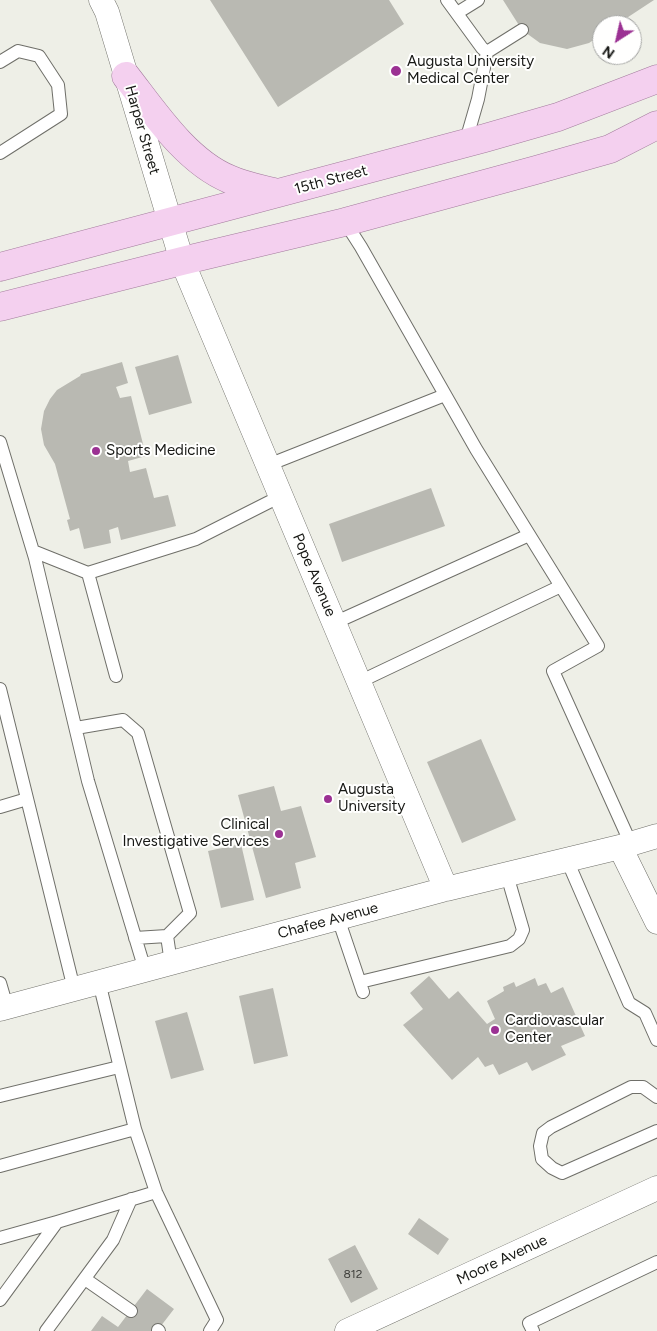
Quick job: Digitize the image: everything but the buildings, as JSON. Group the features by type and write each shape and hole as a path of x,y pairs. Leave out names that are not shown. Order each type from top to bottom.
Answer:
{"main road":[{"path":"126,76 176,139 210,169 230,180 279,193"},
{"name":"15th Street","path":"0,267 465,144 558,117 657,79"},
{"path":"0,308 182,261 345,222 536,170 610,149 657,125"}],"street":[{"name":"Harper Street","path":"101,0 107,12 182,261"},
{"name":"Pope Avenue","path":"182,261 446,890"},
{"name":"Chafee Avenue","path":"3,1008 338,918 657,836"},
{"path":"626,845 657,922"},
{"name":"Moore Avenue","path":"347,1331 657,1188"}],"lane":[{"path":"447,0 482,48 487,52"},
{"path":"456,13 478,0"},
{"path":"465,144 478,99 487,52 522,30"},
{"path":"0,62 18,51 39,56 58,85 61,114 0,153"},
{"path":"345,222 476,449 598,646 553,671 626,845"},
{"path":"268,464 445,395"},
{"path":"0,442 33,551 88,781 145,970"},
{"path":"33,551 88,573 196,539 281,496"},
{"path":"334,623 529,535"},
{"path":"88,573 116,676"},
{"path":"359,682 561,586"},
{"path":"0,689 74,989"},
{"path":"76,728 123,720 138,733 190,913 167,936 136,938"},
{"path":"0,807 27,799"},
{"path":"567,860 629,1003 645,1013 657,1040"},
{"path":"338,918 361,987 510,946 519,939 523,930 507,875"},
{"path":"167,936 172,963"},
{"path":"99,982 135,1129 156,1192 217,1320 210,1331"},
{"path":"0,983 3,1008"},
{"path":"0,1096 119,1067"},
{"path":"657,1097 643,1088 631,1087 550,1127 543,1133 540,1146 542,1158 552,1168 562,1173 657,1131"},
{"path":"0,1166 135,1129"},
{"path":"0,1238 156,1192"},
{"path":"46,1331 113,1240 131,1199"},
{"path":"0,1300 57,1222"},
{"path":"533,1331 529,1323 657,1262"},
{"path":"86,1279 131,1311"}],"place":[{"name":"Augusta University Medical Center","path":"396,71"},
{"name":"Sports Medicine","path":"96,451"},
{"name":"Augusta University","path":"328,799"},
{"name":"Clinical Investigative Services","path":"279,834"},
{"name":"Cardiovascular Center","path":"495,1030"}]}
